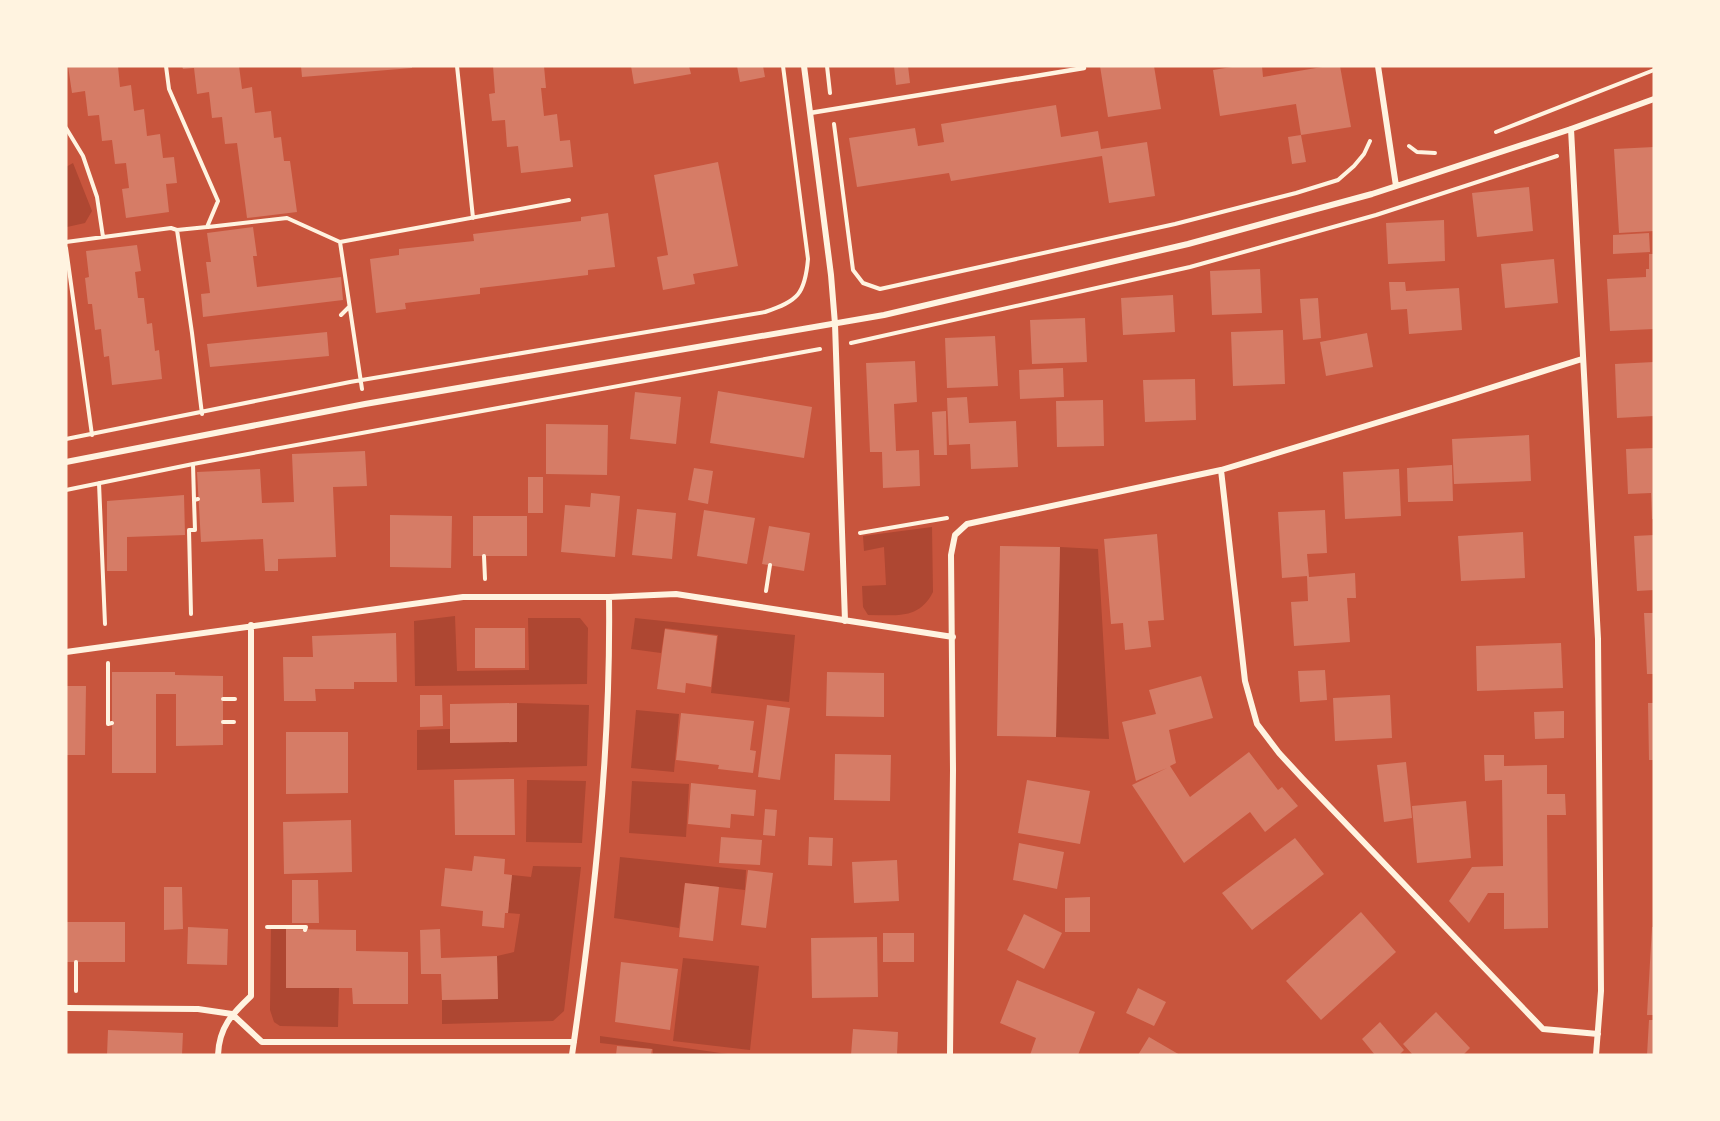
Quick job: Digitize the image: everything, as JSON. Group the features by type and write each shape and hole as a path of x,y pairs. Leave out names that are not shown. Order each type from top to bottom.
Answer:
{"street":[{"path":"804,66 831,275 835,324 844,536 845,621"},
{"path":"1378,66 1396,186"},
{"path":"66,462 365,404 884,315 1188,244 1396,186 1571,129 1654,99"},
{"path":"1571,129 1598,639 1601,991 1596,1055"},
{"path":"950,1055 953,770 951,555 955,535 967,524 1221,470 1582,358"},
{"path":"1221,470 1245,681 1257,724 1303,779 1543,1029 1598,1034"},
{"path":"66,651 463,597 609,597 676,594 952,637"},
{"path":"573,1055 599,841 608,698 609,597"},
{"path":"218,1055 219,1038 232,1014 251,996 251,625"},
{"path":"66,1008 198,1009 232,1014 262,1042 574,1042"}],"lane":[{"path":"810,113 1084,68"}],"path":[{"path":"166,66 169,89 218,201 207,227"},
{"path":"457,66 473,218"},
{"path":"66,439 361,380 765,312 785,305 798,295 806,282 808,259 783,66"},
{"path":"827,66 853,270 863,283 880,289 1174,224 1306,190 1338,180 1359,160 1371,140"},
{"path":"1494,133 1654,70"},
{"path":"66,128 83,156 96,197 103,237"},
{"path":"1407,135 1409,147 1417,152 1441,154"},
{"path":"66,242 171,228 177,230 287,218 340,242 569,200"},
{"path":"177,230 204,435"},
{"path":"340,242 365,404"},
{"path":"66,248 96,456"},
{"path":"341,315 349,307"},
{"path":"66,490 193,464 836,346"},
{"path":"191,614 189,530 195,530 196,499 193,464"},
{"path":"99,483 105,624"},
{"path":"844,536 954,517 967,524"},
{"path":"484,556 485,582"},
{"path":"766,592 770,565"},
{"path":"108,657 108,724 112,723"},
{"path":"223,699 235,699"},
{"path":"223,722 235,722"},
{"path":"267,927 306,927 305,930"},
{"path":"76,962 76,992"}],"shaded area":[{"path":"73,163 92,211 85,223 67,227 66,167"},
{"path":"932,527 933,592 927,601 914,612 906,614 868,615 863,607 862,586 886,585 884,547 864,551 863,536"},
{"path":"1060,547 1098,549 1109,739 1056,737"},
{"path":"455,616 457,671 529,670 528,618 580,618 588,628 587,684 415,686 414,621"},
{"path":"635,618 795,635 789,702 711,693 718,635 665,628 661,653 631,649"},
{"path":"517,703 589,705 587,766 417,770 417,730 450,729 451,743 517,742"},
{"path":"636,710 679,714 674,772 631,768"},
{"path":"527,780 586,781 582,843 526,842"},
{"path":"632,781 689,784 686,837 629,833"},
{"path":"620,857 746,870 745,890 685,883 679,928 614,918"},
{"path":"533,866 581,867 564,1011 553,1021 442,1024 442,1000 498,999 497,956 514,952 520,914 508,913 512,875 531,877"},
{"path":"271,929 286,929 286,988 339,988 338,1027 280,1026 274,1022 270,1010"},
{"path":"683,958 759,966 750,1050 673,1041"},
{"path":"600,1036 735,1055 653,1055 653,1049 600,1043"}],"building":[{"path":"68,66 118,66 120,87 131,85 134,111 144,109 147,136 160,134 163,158 174,157 177,183 166,184 169,212 126,218 122,189 129,188 126,163 115,164 112,140 102,141 99,115 88,116 85,91 72,93"},
{"path":"182,66 239,66 242,89 252,87 255,113 271,111 274,138 281,137 284,161 290,161 297,212 247,218 237,143 225,144 222,117 212,118 209,92 197,94 194,68 183,69"},
{"path":"301,66 412,66 412,68 302,77"},
{"path":"493,66 544,66 546,88 541,88 544,116 557,114 560,141 570,140 573,167 521,173 518,146 507,147 505,120 492,121 489,94 495,93"},
{"path":"631,66 689,66 691,74 634,84"},
{"path":"737,66 763,66 765,77 740,82"},
{"path":"894,66 908,66 910,83 896,85"},
{"path":"1100,66 1154,66 1161,109 1108,117"},
{"path":"1238,66 1262,66 1263,77 1340,66 1351,127 1301,135 1296,104 1220,116 1213,70"},
{"path":"1056,105 1061,137 1098,131 1101,149 1147,142 1155,196 1109,203 1102,156 951,181 949,173 857,187 849,138 915,128 918,146 944,142 941,124"},
{"path":"1301,135 1306,162 1292,164 1288,137"},
{"path":"1654,147 1654,231 1619,233 1614,149"},
{"path":"718,162 738,266 693,274 695,284 663,290 657,257 668,255 654,175"},
{"path":"1529,187 1533,231 1477,237 1472,193"},
{"path":"608,213 615,267 588,270 588,275 480,288 480,294 405,303 406,309 376,313 370,259 399,255 399,249 474,241 473,234 581,221 581,217"},
{"path":"1444,220 1445,261 1388,264 1386,223"},
{"path":"253,227 257,256 253,256 257,287 341,277 343,300 203,317 201,294 210,293 206,262 211,262 207,233"},
{"path":"1649,233 1650,252 1613,254 1613,235"},
{"path":"137,245 141,271 135,272 138,298 144,298 147,324 152,323 155,351 159,350 162,379 112,385 109,356 104,357 101,329 95,330 92,304 88,304 85,278 89,277 86,251"},
{"path":"1649,254 1654,254 1654,329 1610,331 1607,279 1646,277 1646,269 1649,269"},
{"path":"1554,259 1558,303 1505,308 1501,264"},
{"path":"1260,269 1262,313 1212,315 1210,271"},
{"path":"1389,282 1405,282 1406,291 1459,288 1462,330 1409,334 1407,309 1391,310"},
{"path":"1173,295 1175,332 1123,335 1121,298"},
{"path":"1318,298 1321,338 1303,340 1300,299"},
{"path":"1085,318 1087,362 1032,364 1030,320"},
{"path":"1283,330 1285,384 1233,386 1231,332"},
{"path":"327,332 329,356 210,367 207,344"},
{"path":"1367,333 1373,367 1326,376 1320,342"},
{"path":"995,336 998,386 947,388 945,338"},
{"path":"915,361 917,402 894,404 896,451 919,450 920,486 883,488 882,452 870,452 866,363"},
{"path":"1654,362 1654,416 1617,418 1615,364"},
{"path":"1063,368 1064,397 1020,399 1019,370"},
{"path":"1195,379 1196,420 1145,422 1143,380"},
{"path":"718,391 812,407 804,458 710,443"},
{"path":"635,392 681,397 676,444 630,439"},
{"path":"967,397 969,423 1016,421 1018,467 971,469 970,444 949,445 947,398"},
{"path":"1103,400 1104,446 1057,447 1056,401"},
{"path":"946,411 947,455 934,455 932,412"},
{"path":"546,424 608,425 607,475 546,474"},
{"path":"1529,435 1531,481 1454,484 1452,439"},
{"path":"1654,448 1654,519 1652,519 1651,493 1628,494 1626,449"},
{"path":"365,451 367,486 333,487 336,557 278,559 278,571 265,571 263,539 201,542 197,472 260,469 262,503 294,502 292,454"},
{"path":"1452,465 1453,501 1408,502 1407,468"},
{"path":"694,468 713,471 708,504 688,500"},
{"path":"1399,469 1401,516 1345,519 1343,472"},
{"path":"528,477 543,477 543,513 528,513"},
{"path":"591,493 620,496 615,557 561,552 565,505 590,507"},
{"path":"184,495 185,535 127,537 127,571 107,571 107,501"},
{"path":"637,509 676,513 672,559 632,555"},
{"path":"704,510 755,518 747,564 697,556"},
{"path":"1325,510 1327,553 1307,554 1309,577 1355,573 1356,598 1347,598 1350,642 1294,646 1291,602 1308,601 1307,576 1282,578 1278,512"},
{"path":"390,515 452,516 451,568 390,567"},
{"path":"473,516 527,516 527,556 473,556"},
{"path":"769,526 810,533 804,571 762,564"},
{"path":"1523,532 1525,578 1461,581 1458,536"},
{"path":"1157,534 1164,620 1148,621 1151,647 1125,650 1123,623 1111,624 1104,539"},
{"path":"1654,535 1654,590 1637,591 1634,536"},
{"path":"1000,546 1060,547 1056,737 997,736"},
{"path":"1644,613 1654,613 1654,674 1647,674"},
{"path":"475,628 525,628 525,668 475,668"},
{"path":"665,629 717,636 711,687 686,683 685,693 657,689"},
{"path":"396,633 397,682 354,682 354,689 315,689 316,701 284,701 283,657 313,657 312,636"},
{"path":"1561,643 1563,688 1477,691 1476,646"},
{"path":"1325,670 1327,700 1300,702 1298,671"},
{"path":"112,672 175,672 175,675 223,676 223,745 176,746 176,694 156,694 156,773 112,773"},
{"path":"827,672 884,673 884,717 826,716"},
{"path":"1201,676 1213,718 1169,730 1176,763 1170,766 1190,797 1249,752 1278,790 1282,787 1298,806 1265,832 1250,812 1184,863 1132,785 1167,768 1136,781 1122,722 1156,714 1149,690"},
{"path":"66,686 86,686 85,755 66,755"},
{"path":"420,695 442,695 443,726 420,727"},
{"path":"1390,695 1392,738 1335,741 1333,698"},
{"path":"517,703 517,742 450,743 450,704"},
{"path":"1648,703 1654,703 1654,760 1649,760"},
{"path":"767,705 790,708 780,780 758,777"},
{"path":"1564,711 1564,738 1535,739 1534,712"},
{"path":"681,713 754,721 750,750 756,751 753,773 718,769 719,765 676,760"},
{"path":"286,732 348,732 348,793 286,794"},
{"path":"835,754 891,755 890,801 834,800"},
{"path":"1484,755 1504,755 1504,766 1547,765 1547,794 1565,794 1566,815 1547,815 1548,928 1504,929 1504,893 1488,893 1469,923 1449,901 1472,867 1503,866 1502,780 1485,781"},
{"path":"1406,762 1412,818 1384,822 1377,765"},
{"path":"514,779 515,835 455,835 454,780"},
{"path":"1027,780 1090,791 1080,844 1018,833"},
{"path":"691,783 756,790 754,816 731,814 730,828 688,824"},
{"path":"1466,801 1471,858 1417,863 1412,806"},
{"path":"765,809 777,810 775,836 763,835"},
{"path":"351,820 352,872 284,874 283,822"},
{"path":"721,837 762,840 760,865 719,863"},
{"path":"809,837 833,838 832,866 808,865"},
{"path":"1295,838 1324,874 1252,930 1222,893"},
{"path":"1019,843 1064,852 1057,889 1013,880"},
{"path":"474,856 505,859 504,874 512,875 504,928 482,926 483,911 441,906 445,868 472,871"},
{"path":"897,860 899,901 854,903 852,862"},
{"path":"748,870 773,873 766,928 741,925"},
{"path":"292,880 318,880 319,923 292,923"},
{"path":"685,883 719,887 713,941 679,937"},
{"path":"164,887 182,887 183,929 164,930"},
{"path":"1090,897 1090,932 1065,932 1065,898"},
{"path":"1361,912 1396,952 1321,1020 1286,981"},
{"path":"1024,914 1062,933 1044,969 1007,950"},
{"path":"66,922 125,922 125,962 66,962"},
{"path":"188,927 228,929 227,965 187,964"},
{"path":"1652,927 1654,927 1654,1015 1647,1015"},
{"path":"286,929 356,930 356,951 408,952 408,1004 353,1004 352,988 286,988"},
{"path":"440,929 441,958 497,956 498,999 442,1000 441,974 421,974 420,930"},
{"path":"883,933 914,933 914,962 883,962"},
{"path":"877,937 878,997 812,998 811,938"},
{"path":"621,962 678,969 670,1030 615,1022"},
{"path":"1017,980 1095,1012 1078,1055 1030,1055 1036,1038 1000,1023"},
{"path":"1138,988 1166,1002 1154,1026 1126,1013"},
{"path":"1436,1012 1470,1048 1463,1055 1413,1055 1403,1044"},
{"path":"1649,1020 1654,1020 1654,1055 1647,1055"},
{"path":"1380,1022 1404,1050 1399,1055 1375,1055 1362,1039"},
{"path":"853,1029 898,1032 897,1055 851,1055"},
{"path":"108,1030 183,1033 182,1055 107,1055"},
{"path":"1149,1037 1180,1055 1138,1055"},
{"path":"617,1046 652,1049 651,1055 616,1055"}]}
